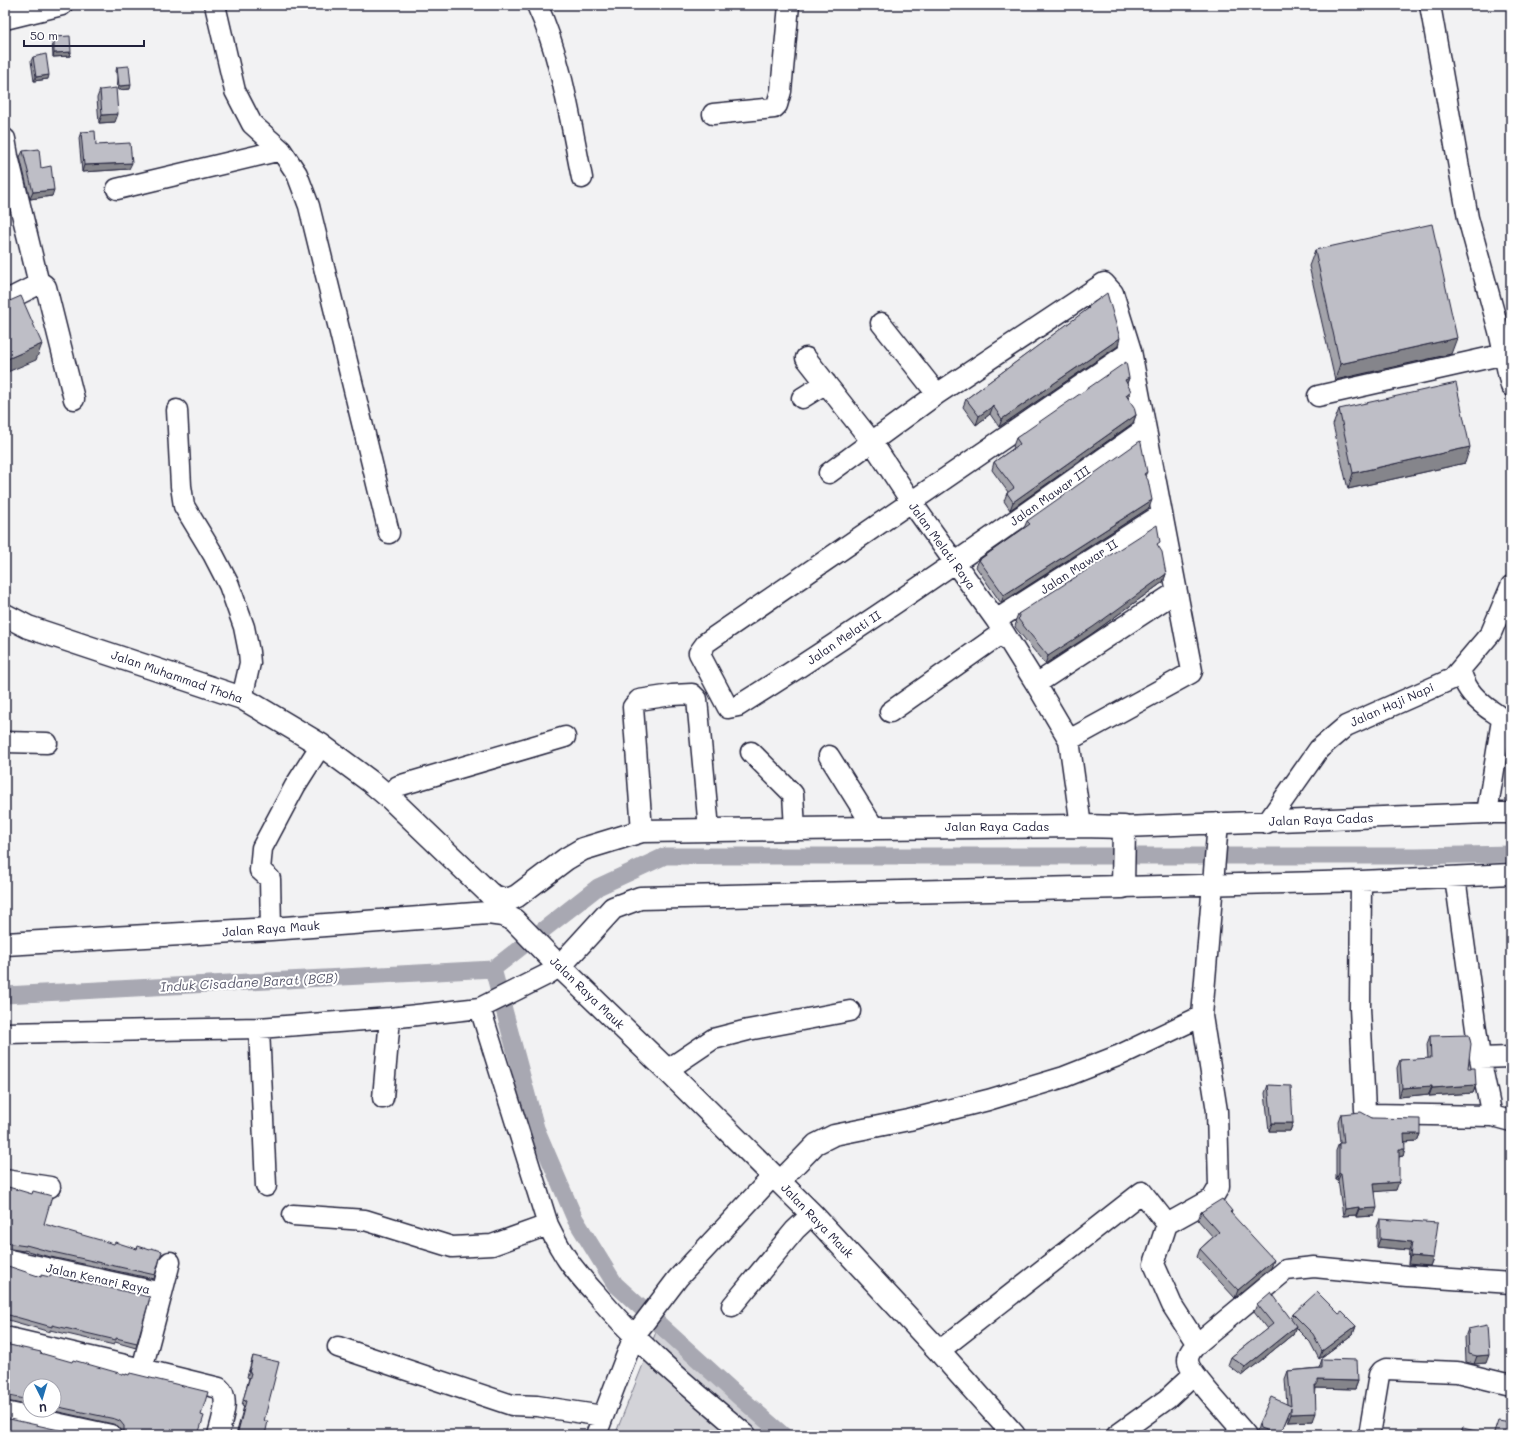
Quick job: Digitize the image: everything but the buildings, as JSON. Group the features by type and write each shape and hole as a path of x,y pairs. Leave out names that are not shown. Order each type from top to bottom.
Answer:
{"main road":[{"name":"Jalan Muhammad Thoha","path":"5,615 28,627 242,698 321,745 390,798 490,894 501,900"},
{"name":"Jalan Raya Cadas","path":"501,900 512,899 517,896 583,849 642,831 709,829 1081,826 1124,834"},
{"path":"553,966 613,908 640,898 1123,881 1124,834"},
{"name":"Jalan Raya Mauk","path":"5,944 271,929 488,914 503,915 514,920 553,966 667,1070 812,1214 939,1351 1014,1435"}],"street":[{"path":"5,18 62,5"},
{"path":"215,5 235,91 252,124 281,150 297,174 309,206 389,533"},
{"path":"537,5 548,29 561,80 582,178"},
{"path":"713,114 774,108 777,105 781,91 789,5"},
{"path":"1430,5 1468,218 1505,354 1511,386"},
{"path":"5,139 39,284"},
{"path":"117,189 281,150"},
{"path":"829,473 937,394 1104,283 1113,293 1131,351 1192,671 1069,740 1081,826"},
{"path":"5,301 39,284 43,284 46,288 74,399"},
{"path":"881,323 937,394"},
{"path":"912,503 1131,351"},
{"path":"1318,396 1505,354"},
{"name":"Jalan Melati Raya","path":"806,358 872,442 912,503 999,626 1069,740"},
{"path":"802,398 826,383"},
{"path":"177,410 181,486 184,506 213,554 228,585 244,627 250,663 242,698"},
{"name":"Jalan Mawar III","path":"955,564 1145,429"},
{"name":"Jalan Melati II","path":"912,503 707,642 699,653 728,708 738,706 805,664 955,564"},
{"name":"Jalan Mawar II","path":"890,712 999,626 1162,514"},
{"name":"Jalan Haji Napi","path":"1267,823 1319,749 1346,726 1452,679 1491,633 1503,622 1511,586"},
{"path":"1036,684 1176,592"},
{"path":"1460,670 1467,689 1484,706 1498,715 1502,720 1487,813"},
{"path":"642,831 634,707 639,700 672,695 692,694 697,700 709,829"},
{"path":"390,798 398,786 565,737"},
{"path":"5,742 47,743"},
{"path":"271,929 270,879 260,870 262,848 295,786 321,745"},
{"path":"751,752 793,794 795,829"},
{"path":"829,756 874,828"},
{"name":"Jalan Raya Cadas","path":"1124,834 1218,823 1267,823 1511,813"},
{"path":"1197,1344 1172,1305 1154,1264 1167,1224 1212,1199 1219,1187 1217,1111 1202,1016 1218,823"},
{"path":"1123,881 1360,881 1511,874"},
{"path":"1360,881 1360,1008 1364,1110 1369,1114 1502,1118 1480,1058 1455,877"},
{"path":"5,1034 259,1028 390,1018 487,1004 553,966"},
{"path":"487,1004 548,1224 562,1252 577,1273 609,1310 638,1330 698,1395 746,1435"},
{"path":"667,1070 713,1039 748,1030 850,1011"},
{"path":"596,1435 638,1330 678,1278 776,1179 816,1144 834,1135 909,1120 988,1100 1064,1077 1120,1055 1202,1016"},
{"path":"383,1098 390,1018"},
{"path":"259,1028 266,1186"},
{"path":"1480,1058 1511,1057"},
{"path":"5,1180 50,1187"},
{"path":"939,1351 1142,1192 1167,1224"},
{"path":"293,1214 365,1220 452,1247 492,1245 548,1224"},
{"path":"732,1306 795,1230 812,1214"},
{"name":"Jalan Kenari Raya","path":"5,1259 162,1293 142,1369"},
{"path":"162,1293 170,1262"},
{"path":"1246,1435 1194,1374 1188,1361 1191,1351 1197,1344 1286,1270 1314,1266 1407,1276 1511,1283"},
{"path":"5,1337 219,1388 226,1398 226,1402 218,1435"},
{"path":"338,1347 512,1405 537,1406 603,1416"},
{"path":"1369,1435 1379,1375 1386,1369 1457,1372 1511,1385"},
{"path":"1117,1435 1167,1399 1194,1374"},
{"path":"5,1412 111,1435"}],"shaded area":[{"path":"656,1332 778,1435 615,1435"}],"waterway":[{"path":"493,969 598,887 665,856 1416,856 1511,854"},
{"path":"493,969 536,1128 575,1219 615,1284 783,1435"},
{"name":"Induk Cisadane Barat (BCB)","path":"5,995 493,969"}]}
